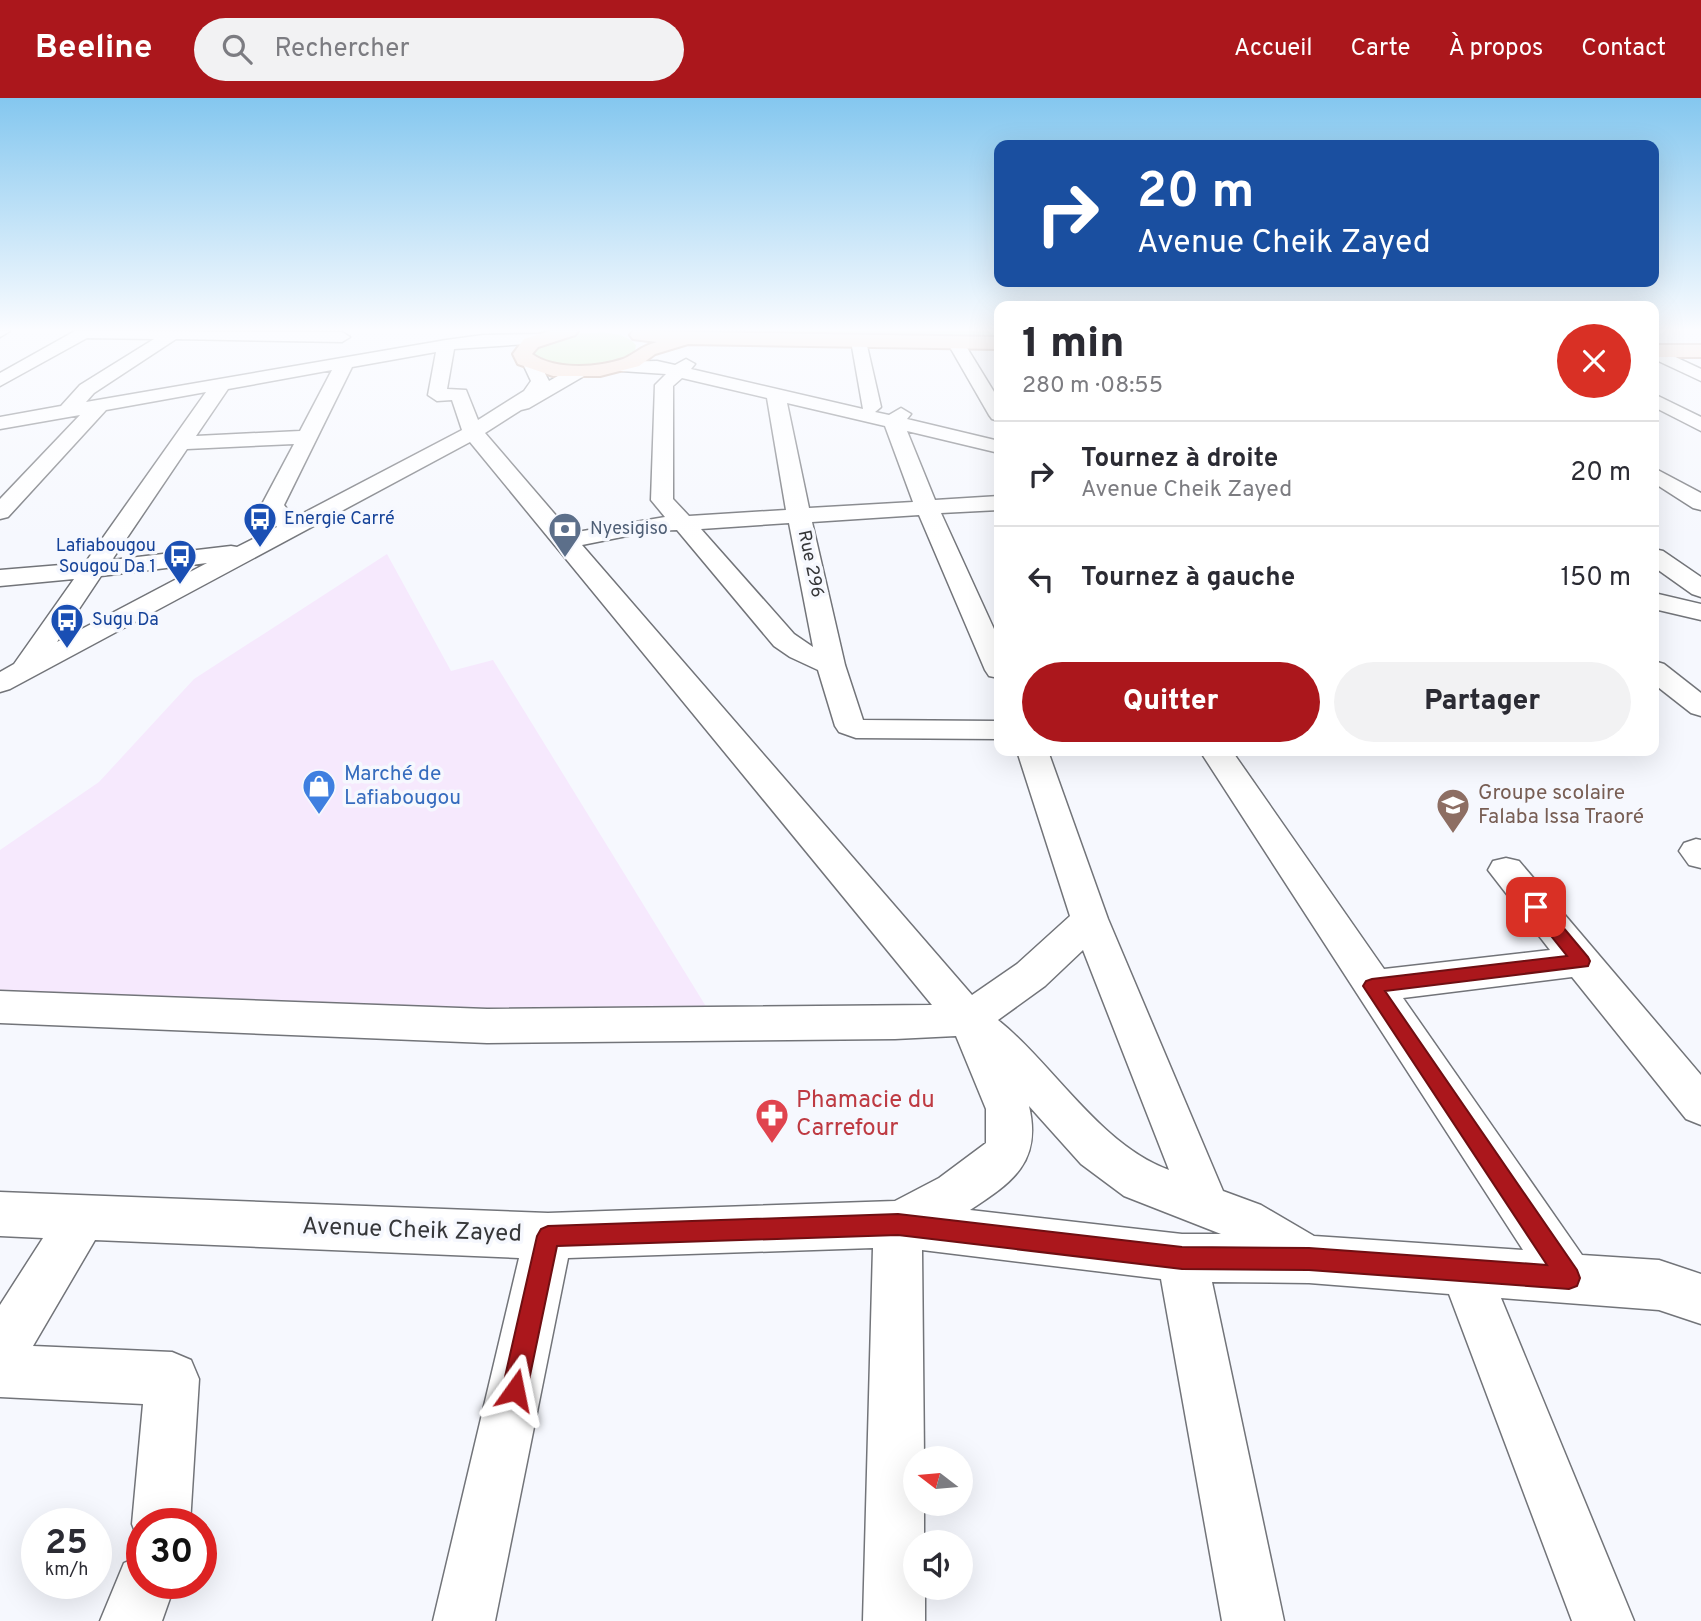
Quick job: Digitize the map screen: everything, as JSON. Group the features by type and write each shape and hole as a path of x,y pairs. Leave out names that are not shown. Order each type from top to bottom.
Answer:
{"street":[{"path":"0,423 67,412 84,402"},
{"path":"0,512 41,468 89,402"},
{"path":"24,671 209,402"},
{"path":"292,530 272,506 322,402"},
{"path":"464,402 565,541 968,1019 998,1044 1097,1150 1140,1181 1244,1221 1309,1259"},
{"path":"481,428 520,402"},
{"path":"0,683 255,550 526,402"},
{"path":"664,402 663,499 784,640 800,651 831,665"},
{"name":"Rue 296","path":"777,402 784,447 831,665 847,721 856,729 994,730"},
{"path":"820,402 994,436"},
{"path":"847,402 994,446"},
{"path":"870,402 871,407"},
{"path":"1659,404 1701,425"},
{"path":"897,418 927,508 994,659"},
{"path":"181,443 307,437"},
{"path":"14,470 41,468"},
{"path":"1659,476 1701,475"},
{"path":"1659,477 1701,503"},
{"path":"565,541 652,524 994,503"},
{"path":"0,578 93,570 255,550"},
{"path":"1659,560 1701,589"},
{"path":"1659,589 1701,599"},
{"path":"1659,602 1701,612"},
{"path":"1659,676 1701,707"},
{"path":"1035,756 1089,919 1208,1208"},
{"path":"1219,756 1569,1278"},
{"path":"1506,870 1701,1106"},
{"path":"0,1007 487,1026 895,1023 968,1019 1031,975 1089,919"},
{"path":"1372,986 1581,961"},
{"path":"894,1621 898,1224 943,1202 975,1182 1008,1152 1008,1109 968,1019"},
{"name":"Avenue Cheik Zayed","path":"0,1214 548,1236 898,1224 1182,1258 1309,1259 1465,1269 1687,1290"},
{"path":"0,1352 83,1217"},
{"path":"464,1621 548,1236"},
{"path":"1182,1258 1253,1621"},
{"path":"1465,1269 1603,1621"},
{"path":"0,1371 172,1379 162,1508"},
{"path":"131,1621 139,1599"}],"shaded area":[{"name":"Marché de Lafiabougou","path":"387,554 451,671 493,660 718,1026 0,990 0,850 99,782 194,679"}],"place":[{"name":"Energie Carré","path":"260,549"},
{"name":"Nyesigiso","path":"565,559"},
{"name":"Lafiabougou Sougou Da 1","path":"180,586"},
{"name":"Sugu Da","path":"67,650"},
{"name":"Marché de Lafiabougou","path":"319,816"},
{"name":"Groupe scolaire Falaba Issa Traoré","path":"1453,835"},
{"name":"Phamacie du Carrefour","path":"772,1145"}],"route":[{"path":"515,1390 548,1236 898,1224 1182,1258 1309,1259 1569,1278 1372,986 1581,961 1536,907"}]}
